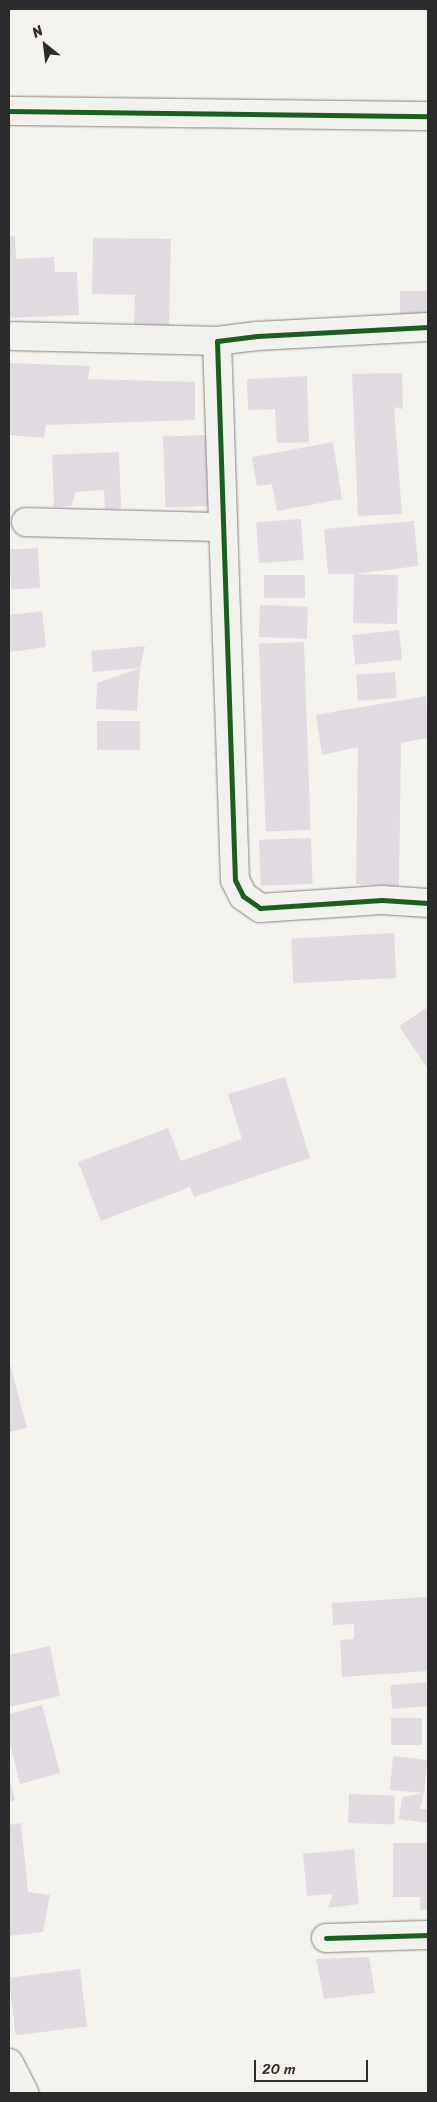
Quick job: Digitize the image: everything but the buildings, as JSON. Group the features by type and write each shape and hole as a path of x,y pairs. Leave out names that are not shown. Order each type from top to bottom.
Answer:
{"street":[{"path":"9,111 428,116"},
{"path":"14,336 216,341 257,336 428,327"},
{"path":"216,341 235,880 243,896 260,908 382,900 428,903"},
{"path":"26,522 223,527"},
{"path":"326,1938 428,1935"},
{"path":"9,2063 24,2093"}],"cycle path":[{"path":"9,111 428,116"},
{"path":"428,327 257,336 217,341 235,880 243,896 260,908 382,900 428,903"},
{"path":"326,1938 428,1935"}]}
